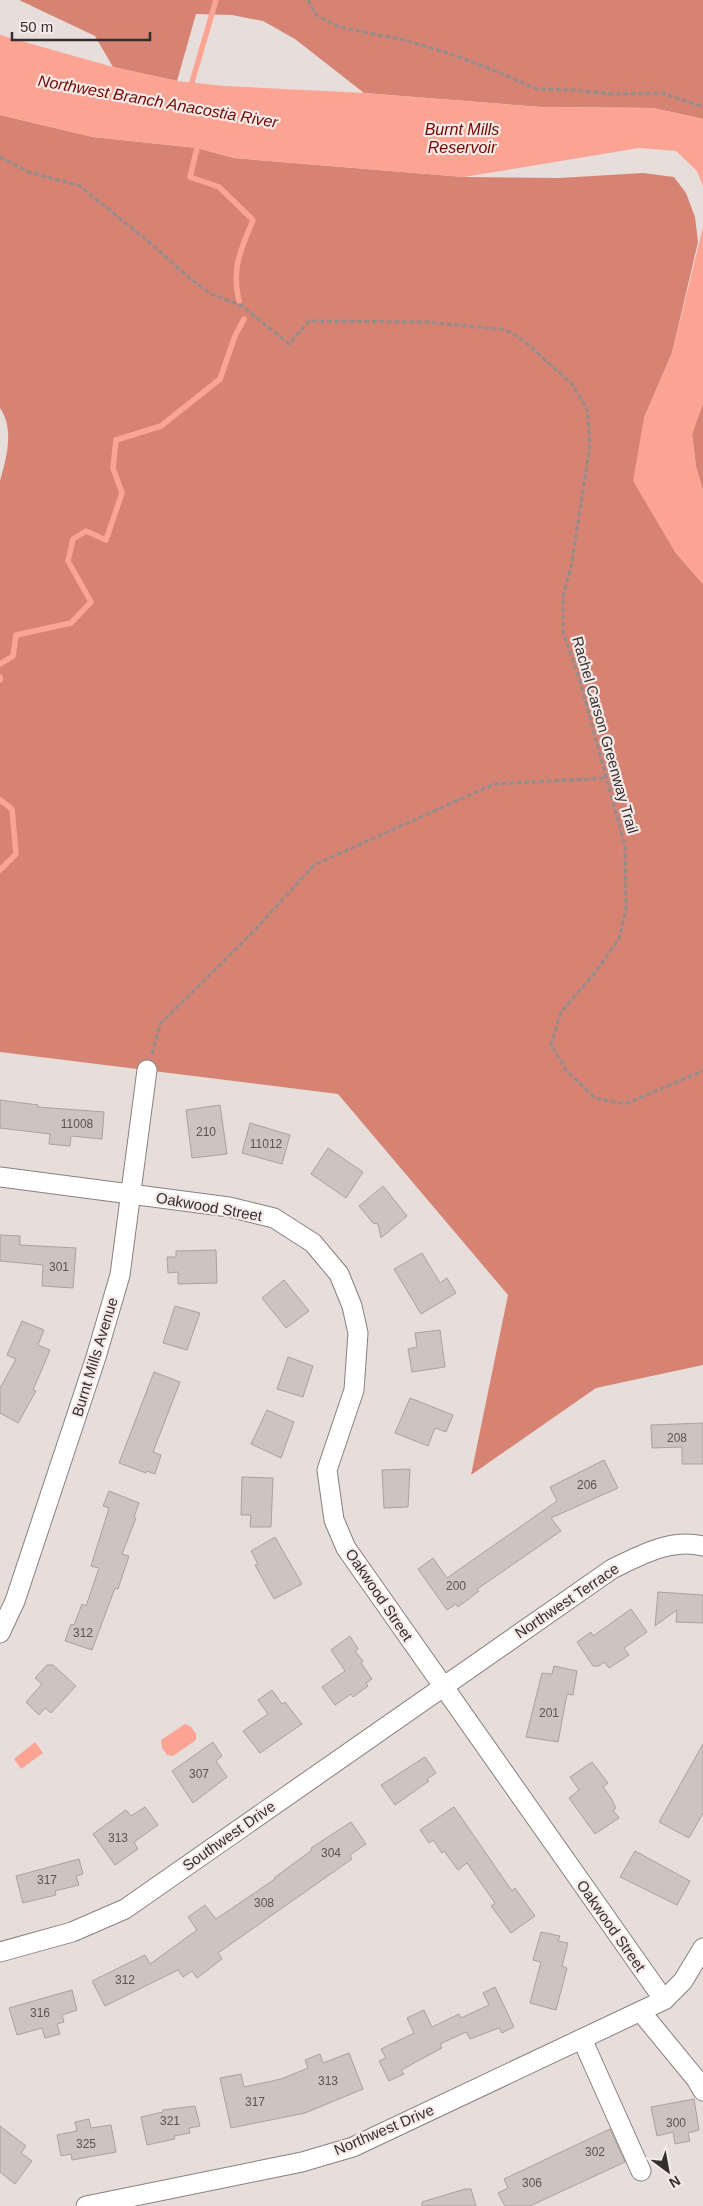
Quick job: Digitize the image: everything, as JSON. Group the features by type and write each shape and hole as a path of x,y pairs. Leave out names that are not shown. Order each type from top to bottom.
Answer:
{"street":[{"name":"Burnt Mills Avenue","path":"0,1633 15,1600 96,1357 120,1275 148,1070"},
{"name":"Oakwood Street","path":"0,1177 229,1207 274,1218 313,1243 339,1274 352,1306 358,1332 354,1390 327,1470 334,1520 346,1548 664,2000"},
{"name":"Northwest Terrace","path":"442,1686 612,1569 657,1548 695,1544 703,1546"},
{"name":"Southwest Drive","path":"0,1952 72,1932 126,1909 442,1686"},
{"path":"664,2000 683,1981 703,1948"},
{"name":"Northwest Drive","path":"86,2206 302,2162 353,2147 664,2000"},
{"path":"641,2012 696,2079 703,2091"},
{"path":"582,2039 641,2171"}],"path":[{"path":"308,0 316,15 339,27 404,40 445,52 537,89 613,94 662,93 703,107"},
{"name":"Rachel Carson Greenway Trail","path":"0,157 28,172 80,186 154,247 188,278 211,294 242,306 289,344 309,321 426,322 506,330 523,340 572,384 587,410 590,446 571,567 563,596 563,632 579,678 625,846 624,916 619,939 594,974 561,1012 551,1045 567,1071 595,1098 625,1104 703,1071"},
{"path":"148,1070 160,1024 252,933 314,865 494,784 606,778"}],"shaded area":[{"path":"19,0 703,0 703,119 653,108 541,107 364,93 295,39 263,21 232,15 196,14 177,81 113,67 95,36"},
{"path":"0,115 93,137 197,148 234,158 464,177 559,178 643,173 674,177 686,193 695,217 698,242 672,353 644,418 675,552 703,584 703,1365 596,1388 471,1475 508,1295 338,1094 0,1052 0,481 7,454 8,435 5,417 0,408"},
{"path":"703,403 703,491 696,467 692,434"}],"water":[{"name":"Burnt Mills Reservoir","path":"0,35 113,67 177,81 225,86 364,93 541,107 653,108 703,119 703,186 697,171 676,151 639,148 464,177 234,158 197,148 93,137 0,115"},
{"path":"703,227 703,403 692,434 696,467 703,491 703,584 675,552 633,481 644,418 672,353"},
{"path":"185,1724 191,1727 196,1734 196,1740 173,1756 167,1755 162,1748 161,1740"},
{"path":"35,1742 43,1753 21,1769 14,1759"}],"building":[{"path":"0,1100 38,1105 38,1107 104,1112 102,1139 71,1136 70,1146 49,1144 50,1134 0,1128"},
{"path":"220,1105 227,1154 192,1158 186,1110"},
{"path":"250,1123 290,1135 282,1164 242,1153"},
{"path":"328,1148 363,1172 346,1198 311,1174"},
{"path":"383,1186 407,1216 381,1238 378,1224 373,1223 359,1206"},
{"path":"0,1235 20,1236 20,1245 76,1248 73,1288 42,1286 43,1265 0,1261"},
{"path":"216,1250 217,1283 178,1284 178,1272 168,1273 167,1257 176,1257 176,1251"},
{"path":"422,1253 440,1283 447,1278 456,1293 421,1314 394,1269"},
{"path":"284,1280 309,1311 286,1328 262,1298"},
{"path":"175,1306 200,1313 187,1350 163,1343"},
{"path":"22,1321 44,1330 38,1345 50,1350 33,1390 36,1391 18,1423 0,1413 0,1388 16,1359 7,1355"},
{"path":"440,1330 445,1367 412,1372 408,1349 417,1347 415,1333"},
{"path":"288,1357 313,1366 303,1397 277,1389"},
{"path":"154,1372 180,1382 153,1452 161,1455 155,1474 147,1471 146,1473 119,1463"},
{"path":"410,1398 453,1415 446,1432 435,1428 428,1446 395,1433"},
{"path":"267,1410 294,1422 281,1458 251,1444"},
{"path":"703,1423 703,1464 682,1464 682,1447 652,1448 651,1425"},
{"path":"604,1460 618,1488 551,1518 561,1531 477,1589 479,1591 458,1607 456,1604 447,1610 418,1569 433,1558 447,1578 557,1501 550,1487"},
{"path":"410,1469 408,1507 384,1508 382,1470"},
{"path":"242,1477 273,1478 271,1527 250,1527 251,1515 241,1515"},
{"path":"109,1491 139,1503 134,1517 136,1518 122,1554 129,1556 118,1589 115,1588 92,1650 65,1641 71,1624 74,1625 82,1604 86,1606 99,1568 91,1566 109,1508 103,1506"},
{"path":"275,1537 302,1584 274,1599 255,1565 258,1564 251,1551"},
{"path":"658,1592 703,1595 703,1623 676,1622 677,1610 655,1626"},
{"path":"631,1609 647,1632 624,1648 629,1655 609,1668 604,1662 599,1666 593,1666 577,1642 591,1632 593,1636"},
{"path":"350,1636 358,1649 355,1651 363,1661 361,1663 372,1679 366,1683 368,1686 353,1697 351,1694 335,1705 322,1687 345,1671 331,1650"},
{"path":"47,1665 53,1665 76,1686 51,1713 45,1708 39,1715 26,1702 42,1684 35,1678"},
{"path":"554,1666 577,1671 573,1695 567,1694 558,1742 526,1737 542,1673 552,1674"},
{"path":"272,1690 282,1704 285,1702 302,1724 260,1753 243,1731 268,1714 258,1700"},
{"path":"213,1742 222,1756 216,1761 227,1777 193,1803 172,1771"},
{"path":"703,1744 703,1813 689,1838 659,1822"},
{"path":"425,1757 436,1773 427,1779 429,1781 395,1805 381,1785"},
{"path":"592,1762 608,1783 603,1787 611,1798 616,1808 613,1810 619,1818 595,1834 569,1798 579,1790 570,1777"},
{"path":"145,1807 158,1825 134,1842 138,1849 115,1865 93,1834 126,1810 131,1816"},
{"path":"454,1807 512,1891 515,1888 535,1916 511,1933 491,1906 495,1903 467,1863 458,1870 444,1851 442,1853 433,1840 429,1843 420,1830"},
{"path":"351,1822 366,1844 350,1855 352,1859 218,1953 222,1959 197,1978 192,1971 183,1977 178,1970 105,2006 92,1981 145,1955 150,1964 197,1930 188,1917 205,1905 216,1919 275,1879 312,1850 311,1848"},
{"path":"635,1851 690,1881 677,1905 620,1877"},
{"path":"79,1859 83,1874 76,1876 79,1885 55,1891 56,1895 23,1903 16,1876"},
{"path":"541,1932 560,1936 558,1941 568,1943 562,1966 567,1968 556,2010 530,2003 541,1962 533,1960"},
{"path":"495,1987 514,2027 502,2033 499,2028 470,2039 466,2032 440,2044 442,2048 401,2070 404,2074 389,2081 379,2061 386,2058 381,2049 414,2033 407,2018 424,2010 432,2027 459,2014 461,2018 489,2005 483,1993"},
{"path":"72,1990 77,2010 62,2015 64,2022 57,2024 60,2034 45,2038 42,2028 17,2035 9,2008"},
{"path":"349,2053 363,2089 305,2113 231,2128 220,2078 241,2074 244,2087 281,2079 308,2068 305,2060 320,2054 323,2063"},
{"path":"694,2099 699,2130 688,2133 690,2141 675,2144 673,2132 657,2136 651,2107"},
{"path":"195,2106 200,2126 189,2128 190,2133 174,2136 175,2139 147,2145 141,2117 163,2112 163,2110"},
{"path":"89,2119 91,2128 111,2125 116,2152 72,2160 71,2154 61,2156 57,2135 77,2131 75,2122"},
{"path":"0,2126 26,2146 21,2153 32,2161 15,2184 0,2172"},
{"path":"610,2129 625,2162 530,2206 505,2206 498,2193 508,2188 504,2179"},
{"path":"465,2189 471,2189 476,2206 422,2206 422,2202"}],"waterway":[{"name":"Northwest Branch Anacostia River","path":"190,89 216,0"},
{"path":"195,143 197,148 190,177 219,187 253,220 241,250 237,269 236,279 239,301"},
{"path":"0,664 13,656 16,635 71,623 91,602 68,561 73,539 86,531 106,540 122,493 113,468 116,440 161,426 220,379 235,336 244,319"},
{"path":"0,800 12,809 16,854 0,870"}]}
